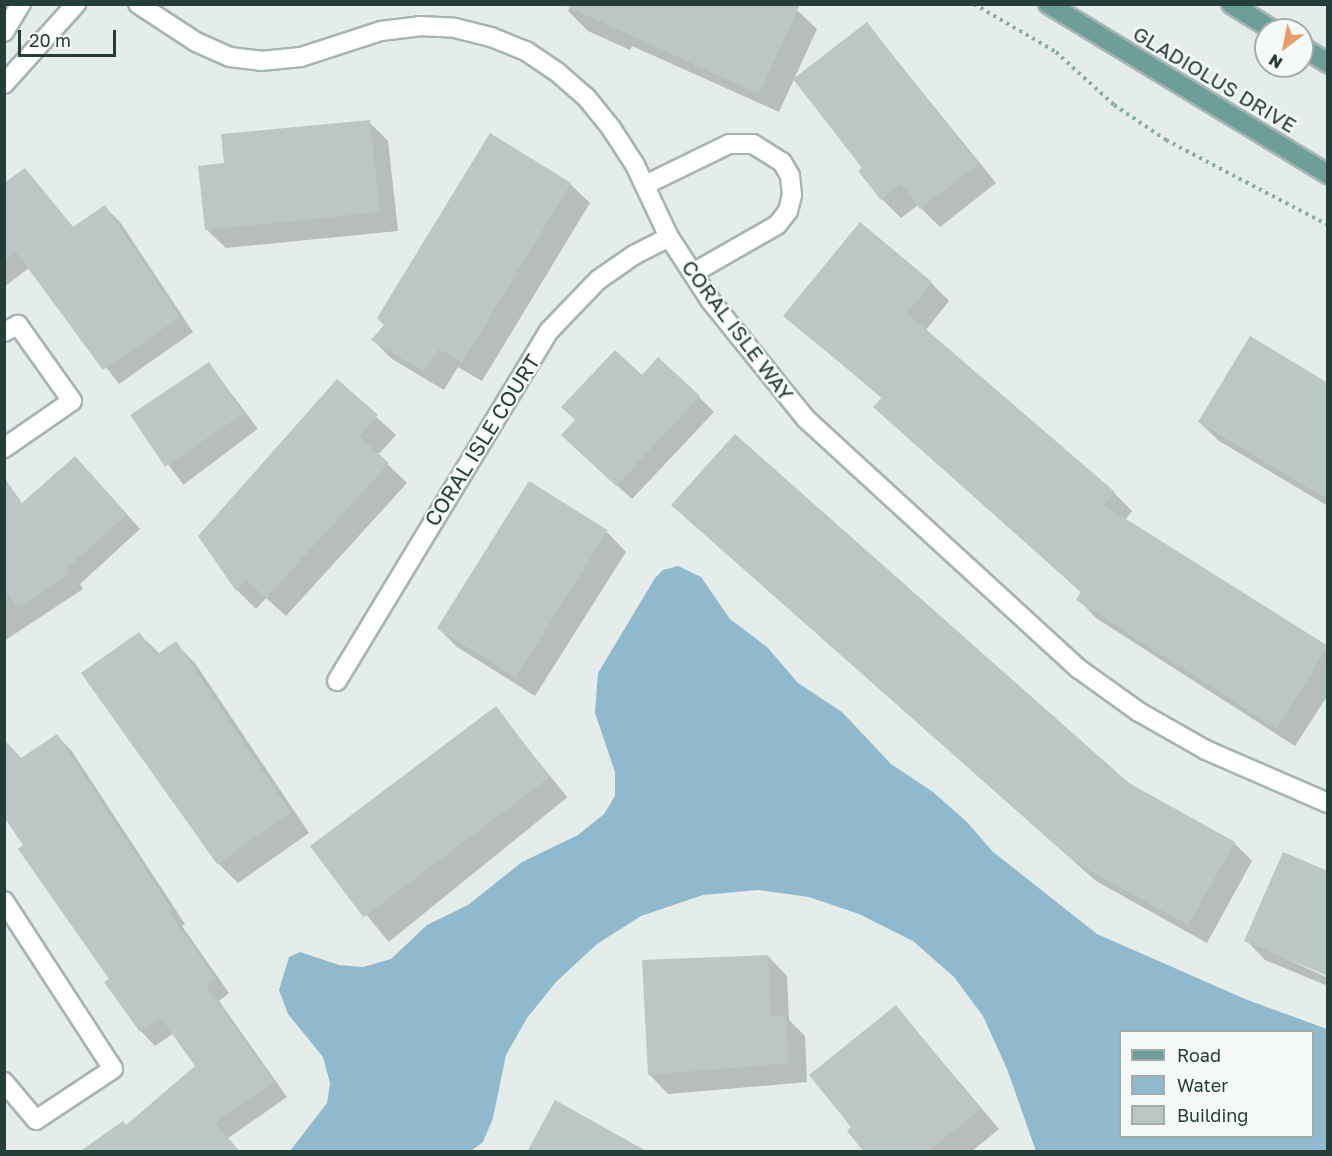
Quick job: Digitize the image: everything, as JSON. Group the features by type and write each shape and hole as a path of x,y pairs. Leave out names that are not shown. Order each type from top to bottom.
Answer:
{"main road":[{"name":"GLADIOLUS DRIVE","path":"1048,4 1328,174"},
{"path":"1231,4 1254,18"},
{"path":"1314,54 1328,63"}],"street":[{"path":"4,32 21,4"},
{"path":"4,84 75,4"},
{"name":"CORAL ISLE WAY","path":"138,4 196,42 230,57 261,61 301,57 381,31 420,26 455,28 491,37 526,51 586,97 612,128 645,185 669,237 693,273 806,419 1079,669 1139,712 1206,750 1328,803"},
{"path":"645,185 729,144 753,144 782,162 790,176 792,195 788,211 777,225 693,273"},
{"name":"CORAL ISLE COURT","path":"337,681 549,331 598,280 634,255 669,237"},
{"path":"4,332 18,325 72,401 4,448"},
{"path":"4,901 113,1070 36,1120 4,1082"}],"path":[{"path":"974,4 1056,52 1114,105 1166,140 1328,225"}],"water":[{"path":"678,566 701,577 730,619 767,647 798,683 842,712 891,764 933,792 967,822 992,851 1097,934 1245,999 1327,1029 1327,1151 1036,1151 1007,1069 983,1016 954,977 913,941 859,914 809,897 758,890 703,895 641,916 597,944 556,982 527,1018 506,1055 493,1118 483,1142 471,1151 290,1151 327,1103 330,1083 323,1057 288,1014 279,990 289,957 300,952 339,965 363,967 391,959 427,925 468,905 522,862 578,835 604,814 615,796 615,772 595,713 598,673 655,578 663,570"}],"building":[{"path":"562,4 800,4 759,94"},
{"path":"867,22 978,164 920,209 901,184 881,200 858,171 862,168 793,79"},
{"path":"370,120 380,212 205,230 198,166 224,163 221,134"},
{"path":"490,133 571,183 462,363 439,349 424,372 371,340 384,325 377,318"},
{"path":"25,168 73,227 105,205 180,317 103,370 16,252 4,261 4,183"},
{"path":"860,222 932,282 907,313 1115,492 1104,505 1328,646 1277,729 1076,600 1081,592 873,407 882,397 783,316"},
{"path":"1250,336 1328,383 1328,500 1198,422"},
{"path":"615,350 642,375 658,357 700,396 616,486 561,435 575,420 561,407"},
{"path":"209,362 244,413 165,467 130,415"},
{"path":"337,379 378,415 359,436 389,463 266,598 246,580 236,591 198,536"},
{"path":"735,434 1129,783 1235,842 1188,925 1076,863 671,505"},
{"path":"75,456 127,514 66,569 70,574 18,609 4,588 4,477 22,503"},
{"path":"529,481 608,530 516,678 437,629"},
{"path":"139,632 156,655 176,641 291,813 217,864 81,673"},
{"path":"496,706 550,777 363,917 310,846"},
{"path":"57,734 172,910 169,912 216,979 206,986 274,1082 215,1123 240,1152 79,1152 123,1121 126,1125 195,1066 161,1018 140,1032 104,982 109,979 18,849 23,845 4,817 4,740 21,758"},
{"path":"1283,852 1328,871 1328,976 1244,941"},
{"path":"768,955 771,1016 786,1015 789,1063 648,1075 642,960"},
{"path":"896,1005 980,1109 928,1152 864,1152 847,1131 851,1127 809,1075"},
{"path":"555,1100 648,1152 527,1152"}]}
